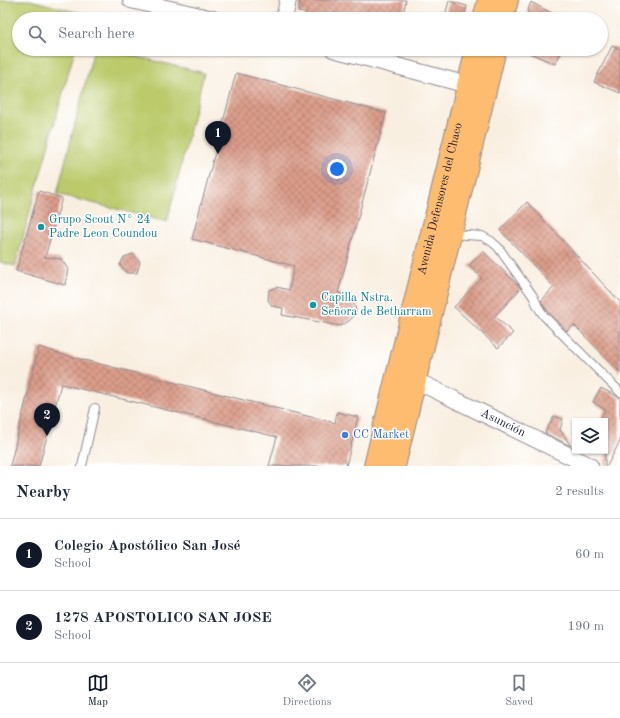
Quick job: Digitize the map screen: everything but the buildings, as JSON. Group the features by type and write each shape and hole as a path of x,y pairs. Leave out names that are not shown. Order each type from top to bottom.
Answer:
{"highway":[{"path":"486,12 489,0"},
{"path":"504,12 507,0"},
{"name":"Avenida Defensores del Chaco","path":"375,466 475,56"},
{"name":"Avenida Defensores del Chaco","path":"394,466 493,56"}],"street":[{"path":"131,0 183,12"},
{"path":"285,12 288,0"},
{"path":"359,56 468,85"},
{"name":"Asunción","path":"415,380 590,466"}],"lane":[{"path":"450,234 482,236 498,247 533,296 544,316 620,392"},
{"path":"82,466 95,408"}],"green space":[{"path":"0,0 30,0 76,12 12,12 12,56 73,56 15,266 0,262"},
{"path":"92,56 135,56 204,73 167,222 57,194"}],"place":[{"name":"Colegio Apostólico San José","path":"218,154"},
{"name":"Grupo Scout N° 24 Padre Leon Coundou","path":"41,227"},
{"name":"Capilla Nstra. Señora de Betharram","path":"313,305"},
{"name":"CC Market","path":"345,435"},
{"name":"1278 APOSTOLICO SAN JOSE","path":"47,436"}]}
